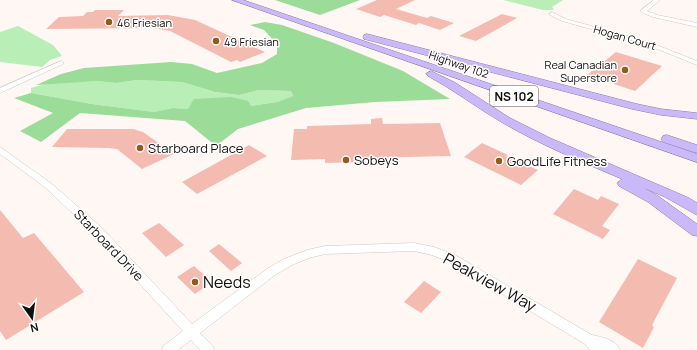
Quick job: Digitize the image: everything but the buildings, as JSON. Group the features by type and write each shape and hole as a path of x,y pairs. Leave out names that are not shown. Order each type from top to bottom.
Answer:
{"highway":[{"name":"Highway 102","path":"236,0 697,149"},
{"name":"Highway 102","path":"250,0 697,158"},
{"path":"335,31 642,108 697,116"},
{"path":"335,31 439,78 472,96 507,121 572,153 679,198 697,210"},
{"path":"507,121 508,124 540,143 643,192 697,231"}],"street":[{"path":"657,0 643,11 655,16 697,25"},
{"name":"Hogan Court","path":"552,14 564,20 664,48 697,63"},
{"path":"0,91 61,64"},
{"name":"Starboard Drive","path":"0,150 49,186 97,230 208,350"},
{"name":"Peakview Way","path":"168,350 271,272 288,262 307,254 342,249 414,247 434,251 451,258 589,340 599,350"},
{"name":"Peakview Way","path":"589,340 602,343 614,350"}],"green space":[{"path":"275,0 360,0 320,15"},
{"path":"503,0 563,0 552,7 554,10 543,10"},
{"path":"265,22 282,25 334,43 403,71 450,99 375,102 306,108 238,129 216,146 185,121 80,113 41,142 20,131 53,113 14,98 31,93 92,104 154,112 173,108 188,109 194,99 231,97 248,101 251,106 277,102 293,96 291,91 259,90 239,95 215,92 182,82 137,80 117,83 97,81 36,85 61,74 84,68 171,62 192,64 217,73 262,63 277,54 277,44 264,30 250,25"},
{"path":"18,26 53,45 62,56 50,60 42,67 0,62 0,32"},
{"path":"137,80 182,82 215,92 239,95 259,90 291,91 293,96 277,102 251,106 188,109 173,108 154,112 92,104 31,93 31,88 48,83 97,81 117,83"}],"place":[{"name":"46 Friesian","path":"109,22"},
{"name":"49 Friesian","path":"216,41"},
{"name":"Real Canadian Superstore","path":"625,70"},
{"name":"Starboard Place","path":"140,148"},
{"name":"Sobeys","path":"346,160"},
{"name":"GoodLife Fitness","path":"499,161"},
{"name":"Needs","path":"195,282"}]}
